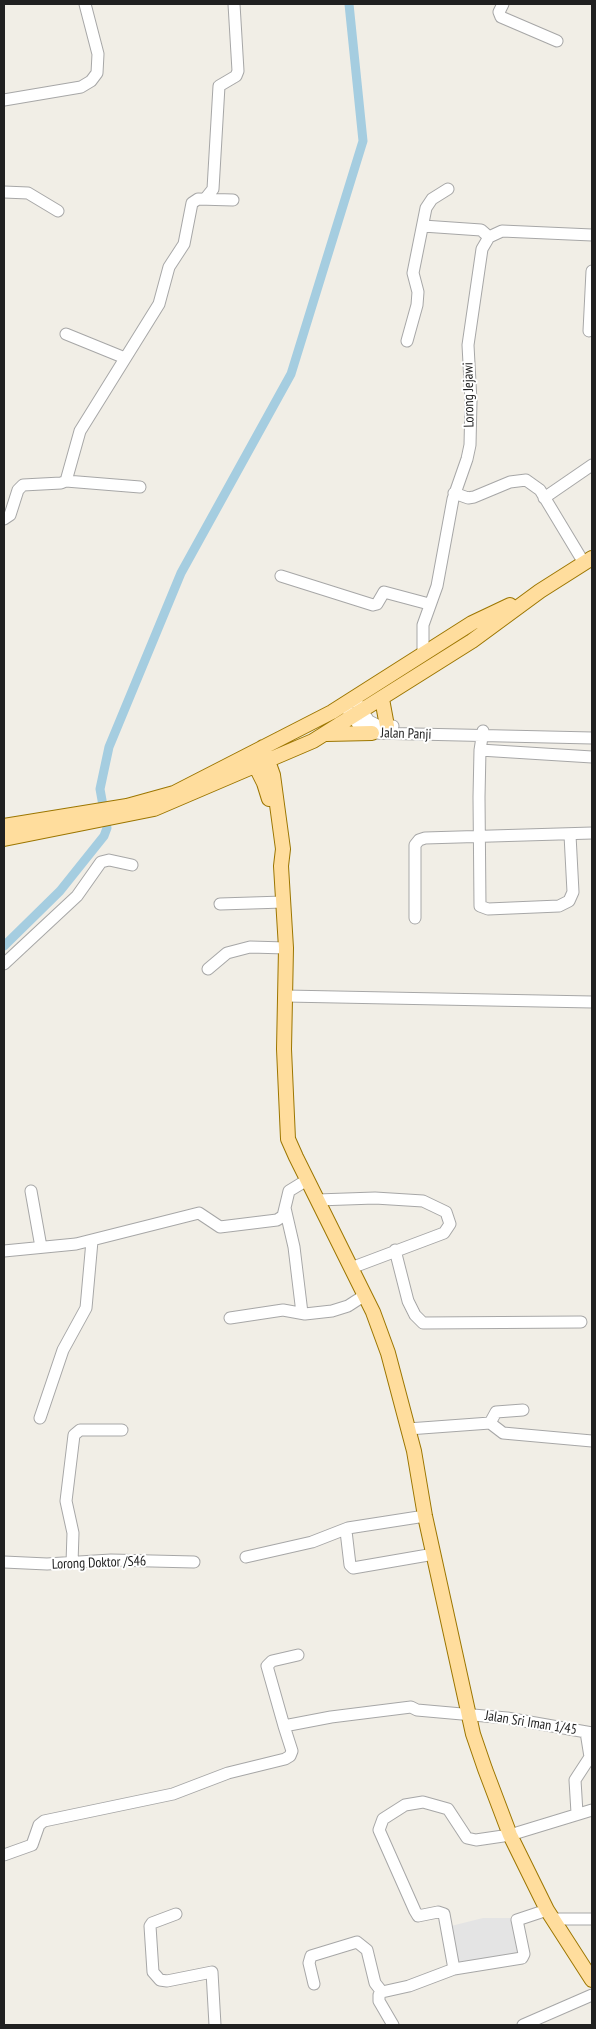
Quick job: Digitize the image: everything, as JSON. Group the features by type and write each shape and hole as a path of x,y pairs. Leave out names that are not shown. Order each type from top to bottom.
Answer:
{"main road":[{"path":"124,813 325,734 472,641 540,591 588,561"},
{"path":"4,826 124,813 177,801 258,760 263,747 349,702 472,623 540,591"},
{"path":"382,699 387,726"},
{"path":"325,734 372,733"},
{"path":"258,760 273,775 283,849 281,866 286,948 286,1120 288,1139 365,1295 388,1353 414,1451 425,1516 469,1714 485,1769 510,1835 549,1914 592,1980"},
{"path":"4,839 85,818"}],"street":[{"path":"4,100 81,87 91,81 97,73 98,54 85,4"},
{"path":"205,200 213,189 218,88 222,83 236,76 238,71 234,4"},
{"path":"503,4 499,12 503,18 557,41"},
{"path":"407,341 418,292 414,272 429,203 448,189"},
{"path":"4,192 34,195 58,210"},
{"path":"66,481 80,432 159,304 169,267 185,243 192,203 195,200 233,200"},
{"path":"423,226 481,230 489,237 502,231 510,230 592,235"},
{"name":"Lorong Jejawi","path":"423,655 423,625 437,586 454,493 467,459 470,445 471,401 468,345 482,248 489,237"},
{"path":"589,331 592,271"},
{"path":"66,334 124,358"},
{"path":"544,498 592,465"},
{"path":"454,493 468,498 474,497 510,482 526,480 538,488 588,561"},
{"path":"4,519 10,515 18,490 22,485 61,483 66,481 140,487"},
{"path":"281,576 374,605 378,603 384,592 429,604"},
{"path":"349,702 357,714 369,721 387,726 497,735 592,738"},
{"name":"Jalan Panji","path":"357,714 360,727 372,733 482,734"},
{"path":"482,734 480,750 479,902 482,907 488,909 561,906 570,900 573,892 570,835"},
{"path":"524,753 526,735"},
{"path":"554,736 555,755"},
{"path":"480,750 592,757"},
{"path":"415,918 416,843 425,838 592,833"},
{"path":"4,964 77,896 101,862 110,860 132,865"},
{"path":"220,904 283,902"},
{"path":"208,970 227,953 250,947 286,948"},
{"path":"286,996 592,1002"},
{"path":"4,1252 92,1241 199,1213 220,1227 276,1220 283,1216 289,1191 307,1180"},
{"path":"31,1191 40,1247"},
{"path":"317,1200 375,1198 423,1201 446,1212 450,1224 444,1233 351,1268"},
{"path":"285,1206 294,1247 302,1313"},
{"path":"40,1418 63,1350 86,1308 92,1241"},
{"path":"395,1250 408,1301 414,1315 423,1323 581,1322"},
{"path":"230,1318 283,1310 302,1313 332,1311 348,1306 365,1295"},
{"path":"490,1423 496,1412 523,1410"},
{"path":"408,1429 490,1423 503,1433 592,1441"},
{"path":"72,1563 73,1533 66,1501 74,1435 80,1430 122,1430"},
{"path":"246,1557 303,1544 348,1528 425,1516"},
{"path":"348,1528 346,1531 350,1565 353,1568 434,1554"},
{"name":"Lorong Doktor /S46","path":"4,1562 26,1564 111,1560 194,1562"},
{"path":"4,1855 32,1845 39,1825 44,1821 173,1794 228,1773 285,1759 290,1756 292,1751 267,1666 272,1661 298,1655"},
{"name":"Jalan Sri Iman 1/45","path":"284,1726 402,1707 507,1718 589,1732"},
{"path":"577,1813 575,1780 590,1757 589,1732"},
{"path":"454,1969 444,1914 438,1912 418,1916 387,1852 379,1830 379,1824 383,1819 405,1805 423,1802 448,1809 467,1838 484,1839 510,1835 577,1813 592,1810"},
{"path":"176,1914 152,1923 150,1926 153,1972 160,1980 167,1981 212,1972 215,2025"},
{"path":"393,2025 379,2001 379,1995 382,1992 409,1986 454,1969 522,1958 524,1954 517,1920 549,1914 592,1919"},
{"path":"314,1984 309,1963 311,1956 357,1942 367,1950 375,1983 382,1992"},
{"path":"523,2025 592,1994"}],"shaded area":[{"path":"483,1918 514,1918 520,1957 458,1966 451,1926"}],"waterway":[{"path":"4,946 60,891 104,836 107,828 100,789 109,747 181,573 291,374 363,141 349,4"}]}
